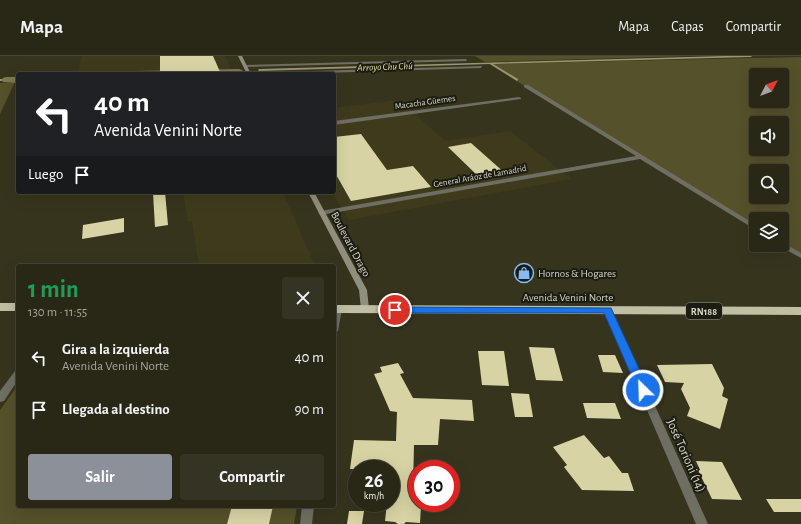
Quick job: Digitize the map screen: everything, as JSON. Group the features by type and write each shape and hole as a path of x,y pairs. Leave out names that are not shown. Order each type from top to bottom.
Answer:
{"highway":[{"path":"0,307 16,307"},
{"name":"Avenida Venini Norte","path":"336,309 801,311"}],"main road":[{"path":"240,56 248,72"},
{"name":"Boulevard Drago","path":"312,194 363,290 365,310"}],"street":[{"path":"246,67 466,60"},
{"path":"315,72 481,67"},
{"path":"526,86 749,224"},
{"name":"Macacha Güemes","path":"336,123 519,98"},
{"name":"General Aráoz de Lamadrid","path":"321,213 642,157"},
{"path":"789,248 801,256"},
{"name":"José Torioni (14)","path":"608,310 702,524"},
{"path":"0,398 16,376"},
{"path":"306,524 308,508"}],"shaded area":[{"path":"82,56 225,56 232,72 162,72 78,72"},
{"path":"475,56 691,56 485,62"},
{"path":"801,57 801,256 789,248 789,212 749,212 749,224 489,64"},
{"path":"15,82 0,114 0,83"},
{"path":"400,100 445,141 510,131 571,179 349,220 333,194 336,194 336,108"},
{"path":"183,194 284,194 314,264 199,264 192,221 188,221"},
{"path":"16,388 16,508 297,508 294,524 0,524 0,410"}],"building":[{"path":"160,56 213,56 220,72 160,72"},
{"path":"361,134 387,170 413,166 431,187 351,201 336,175 336,137"},
{"path":"471,143 506,174 481,179 448,147"},
{"path":"153,194 165,194 168,225 155,227"},
{"path":"124,218 124,232 82,239 83,225"},
{"path":"529,347 554,348 563,381 536,380"},
{"path":"478,351 504,351 509,386 482,385"},
{"path":"598,355 615,355 623,373 603,372"},
{"path":"398,363 404,373 400,374 413,398 472,400 474,421 440,419 438,445 414,445 414,460 408,460 408,512 421,512 420,523 406,522 404,524 398,524 395,522 385,521 386,512 400,512 400,460 351,460 354,440 396,441 397,412 390,411 374,374 382,372 380,367"},
{"path":"712,364 724,388 722,396 728,399 720,429 687,416 690,408 681,389 684,383 665,382 657,365"},
{"path":"511,393 529,394 533,417 515,417"},
{"path":"583,403 615,403 621,419 587,418"},
{"path":"584,435 604,458 609,456 622,473 628,473 634,491 582,490 564,467 567,465 553,447"},
{"path":"696,461 722,462 742,500 712,499 698,470 700,470"},
{"path":"766,499 801,499 801,512 774,512"},
{"path":"231,508 273,508 269,524 227,524"},
{"path":"349,512 364,512 362,524 347,524"}],"waterway":[{"name":"Arroyo Chu Chú","path":"491,63 751,56"},
{"name":"Arroyo Chu Chú","path":"259,70 491,63"},
{"path":"491,63 517,80"},
{"name":"Arroyo Chu Chú","path":"0,80 6,80"},
{"name":"Arroyo Chu Chú","path":"6,80 16,80"}],"place":[{"name":"Hornos & Hogares","path":"524,273"}],"route":[{"path":"395,310 608,310 643,390"}]}
